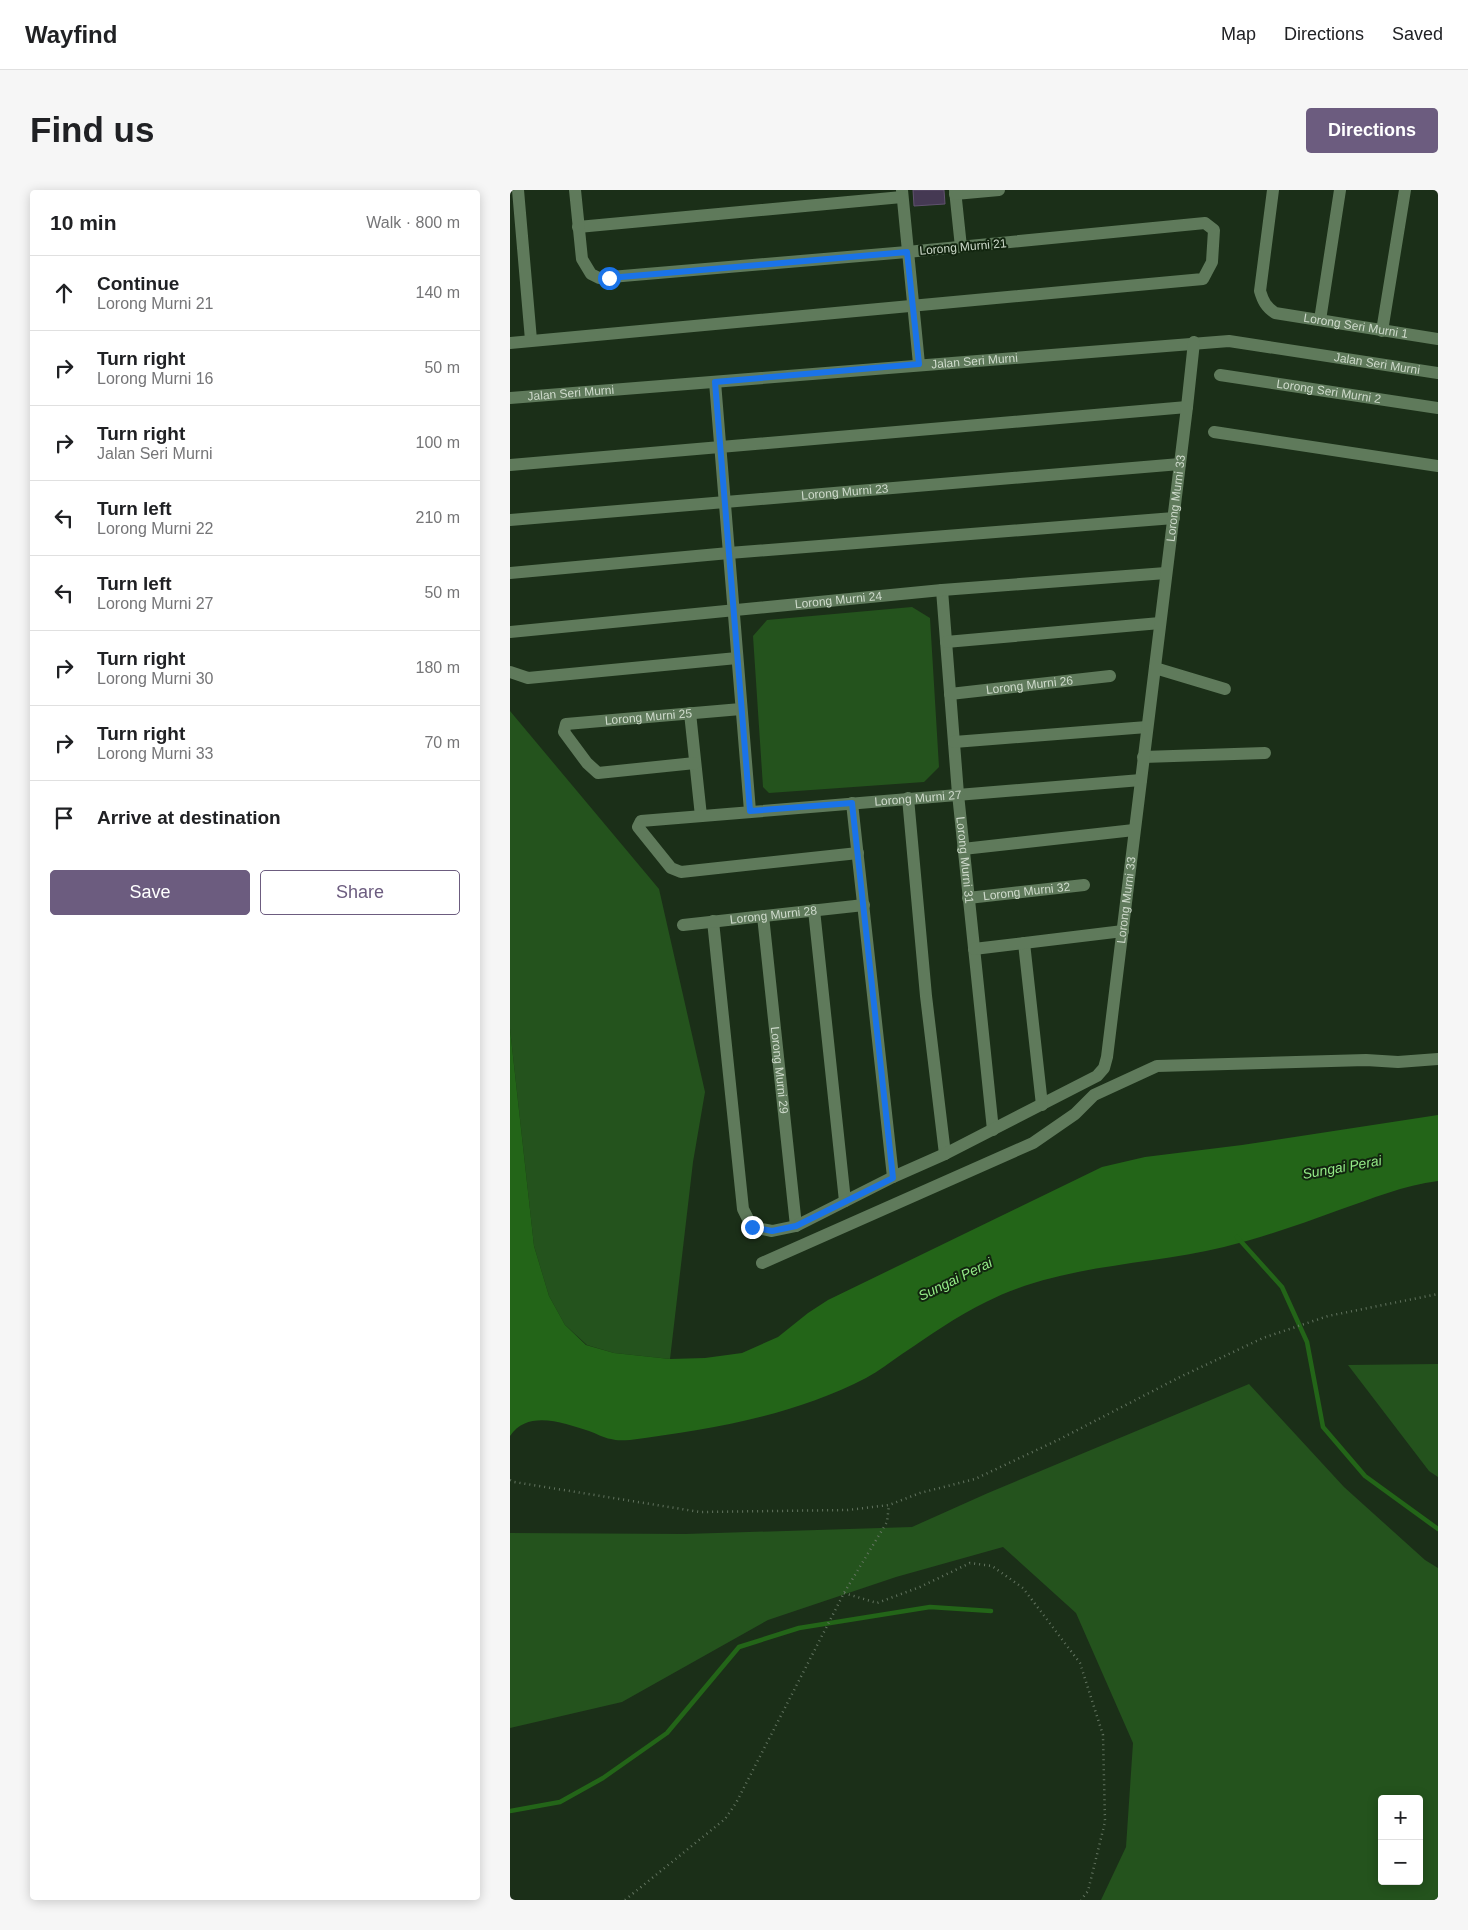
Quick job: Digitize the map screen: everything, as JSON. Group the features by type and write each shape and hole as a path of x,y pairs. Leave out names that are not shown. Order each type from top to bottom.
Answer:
{"street":[{"path":"518,190 531,340"},
{"path":"575,190 578,228 902,193 919,364"},
{"path":"961,247 955,192 999,190"},
{"name":"Lorong Seri Murni 1","path":"1273,190 1260,291 1262,300 1267,308 1275,313 1438,339"},
{"path":"1320,320 1340,190"},
{"path":"1382,331 1405,190"},
{"name":"Lorong Murni 21","path":"578,228 582,259 591,274 599,278 907,252 1205,223 1214,230 1212,262 1203,280 912,305"},
{"path":"510,343 912,305"},
{"name":"Jalan Seri Murni","path":"510,398 919,364 1148,348 1194,342 1229,341 1259,344 1438,373"},
{"name":"Lorong Murni 33","path":"713,921 743,1209 752,1227 772,1231 796,1226 1042,1105 1097,1076 1104,1068 1107,1057 1143,757 1156,668 1194,342"},
{"name":"Lorong Seri Murni 2","path":"1220,375 1438,408"},
{"path":"715,382 750,811"},
{"path":"510,465 1187,407"},
{"path":"1214,432 1438,466"},
{"name":"Lorong Murni 23","path":"510,520 1180,464"},
{"path":"510,573 729,553 1174,518"},
{"name":"Lorong Murni 24","path":"510,632 942,590 1166,573"},
{"name":"Lorong Murni 31","path":"942,590 963,849 993,1130"},
{"path":"946,642 1160,623"},
{"path":"510,672 528,678 737,658"},
{"path":"1156,668 1225,690"},
{"name":"Lorong Murni 26","path":"950,694 1110,676"},
{"name":"Lorong Murni 25","path":"695,763 598,773 587,763 564,732 566,724 741,708"},
{"path":"690,713 701,816"},
{"path":"954,742 1147,727"},
{"path":"1143,757 1265,754"},
{"name":"Lorong Murni 27","path":"858,853 681,872 671,868 638,827 641,822 750,811 1141,780"},
{"path":"908,798 926,996 945,1154"},
{"path":"852,803 893,1178"},
{"path":"963,849 1134,830"},
{"name":"Lorong Murni 32","path":"968,898 1084,885"},
{"name":"Lorong Murni 28","path":"683,924 864,905"},
{"path":"814,910 845,1201"},
{"name":"Lorong Murni 29","path":"763,916 796,1226"},
{"path":"974,949 1123,932"},
{"path":"1024,943 1042,1105"},
{"path":"762,1263 1033,1143 1075,1114 1094,1095 1157,1066 1366,1060 1398,1062 1438,1059"}],"path":[{"path":"510,1480 700,1512 848,1510 889,1505 920,1493 975,1479 1263,1338 1355,1310 1438,1294"},
{"path":"625,1900 725,1819 736,1802 844,1593 887,1522 889,1505"},
{"path":"844,1593 877,1602 920,1587 970,1563 992,1566 1023,1588 1080,1663 1103,1735 1105,1822 1088,1891 1081,1900"}],"shaded area":[{"path":"912,607 930,618 939,767 924,782 769,793 763,787 753,636 767,620"},
{"path":"510,711 659,889 705,1092 693,1162 670,1359 614,1353 587,1345 565,1325 549,1296 534,1246 510,1029"},
{"path":"1438,1364 1438,1477 1429,1471 1348,1365"},
{"path":"1249,1384 1344,1487 1425,1560 1438,1568 1438,1900 1101,1900 1126,1847 1133,1743 1076,1613 1003,1547 896,1577 768,1620 622,1702 510,1728 510,1533 685,1534 912,1527 988,1493"}],"water":[{"name":"Sungai Perai","path":"510,1029 534,1246 549,1296 565,1325 586,1345 614,1353 670,1359 705,1358 742,1353 778,1337 828,1300 1102,1167 1145,1157 1242,1145 1438,1115 1438,1181 1400,1189 1282,1230 1224,1247 1073,1273 1015,1290 964,1314 866,1378 810,1402 781,1411 721,1426 630,1440 608,1438 547,1420 536,1420 526,1423 510,1436"}],"building":[{"path":"913,190 944,190 945,204 914,206"}],"waterway":[{"path":"1237,1237 1282,1287 1307,1342 1323,1427 1365,1476 1438,1529"},
{"path":"510,1811 560,1802 603,1778 667,1733 739,1647 799,1628 930,1607 991,1611"}],"route":[{"path":"609,278 907,252 919,364 715,382 750,811 852,803 893,1178 796,1226 772,1231 752,1227"}]}
